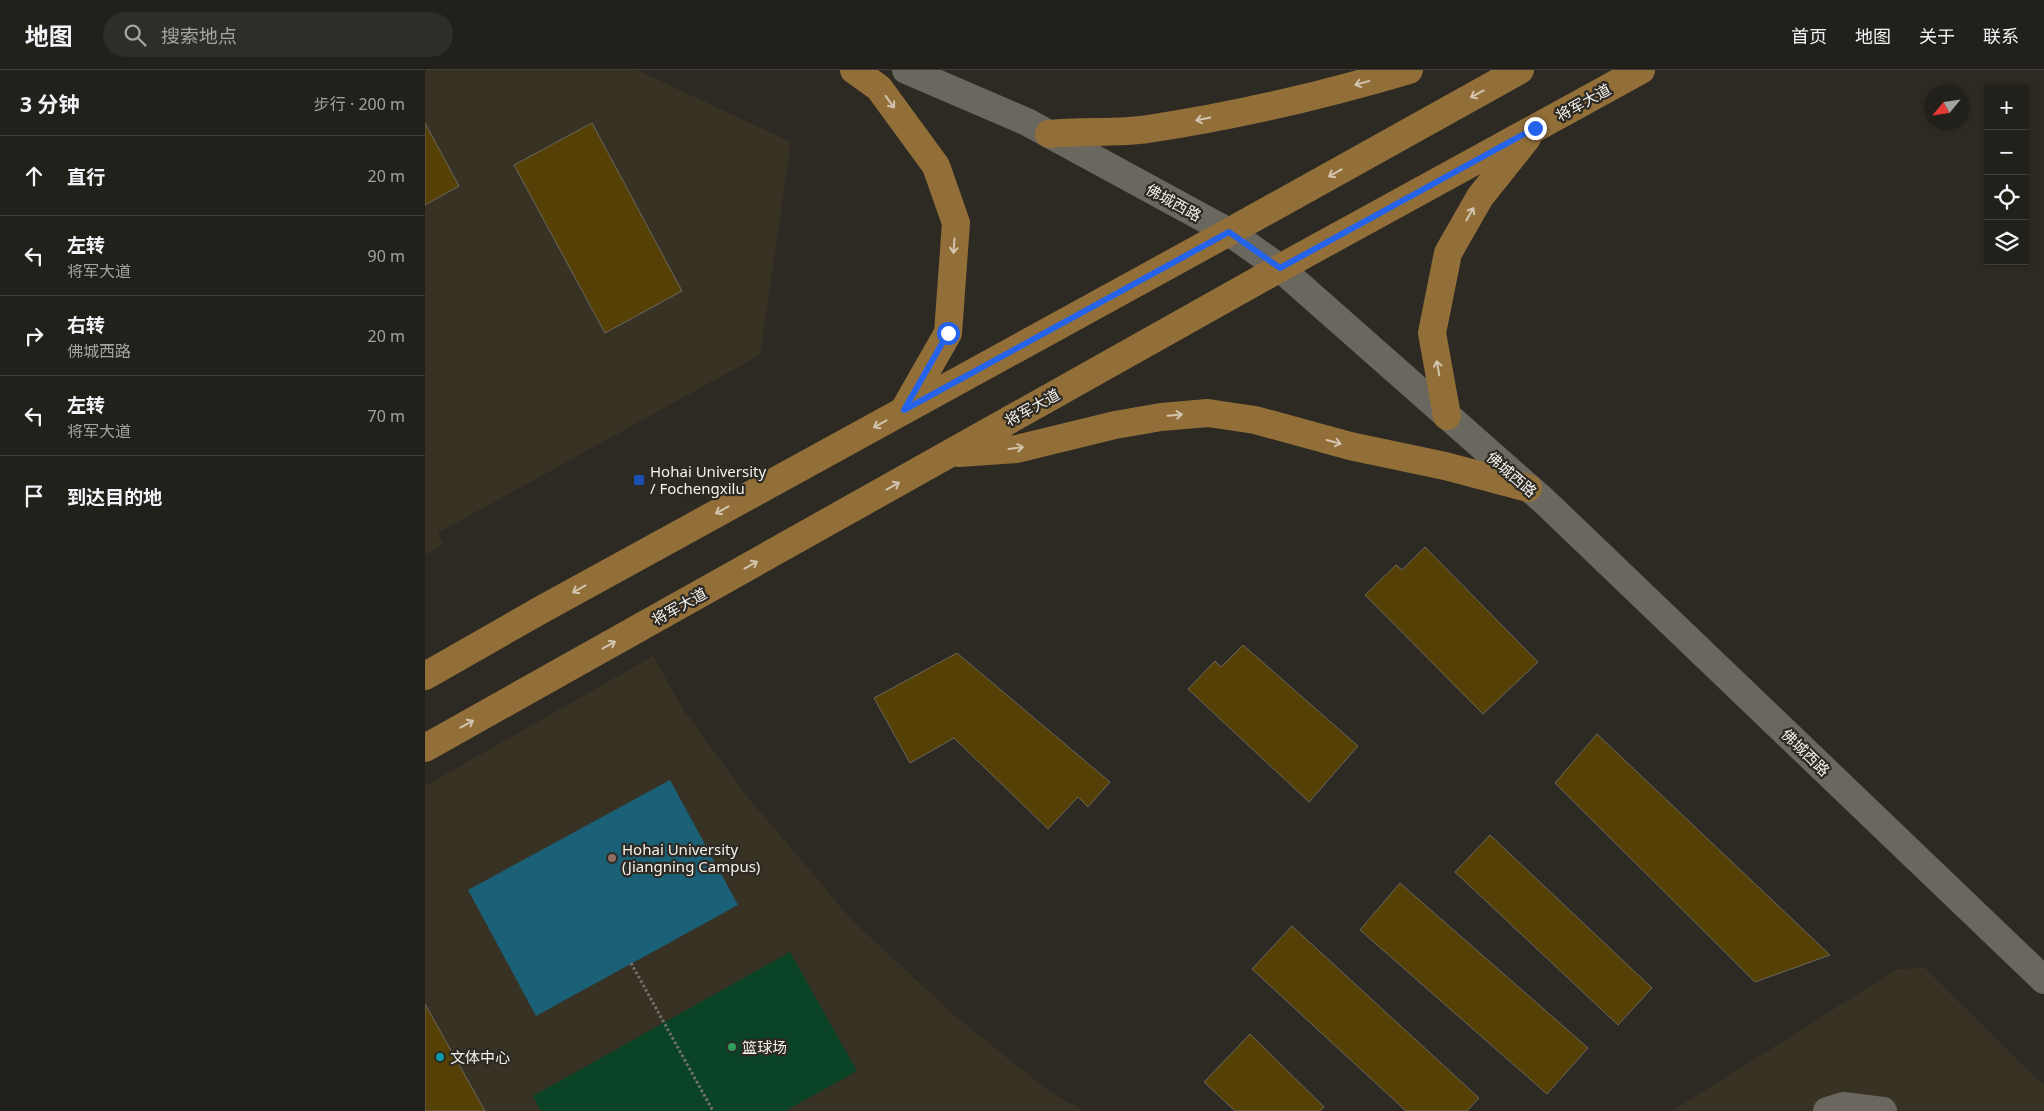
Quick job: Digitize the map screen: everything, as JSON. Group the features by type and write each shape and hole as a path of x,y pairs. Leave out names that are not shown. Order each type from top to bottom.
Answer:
{"main road":[{"path":"854,70 879,88 936,166 956,223 948,333 904,410"},
{"name":"佛城西路","path":"906,70 1027,122 1229,232 1280,268 1528,488 2044,980"},
{"path":"1049,134 1147,130 1288,102 1409,70"},
{"path":"425,676 539,611 1520,70"},
{"name":"将军大道","path":"425,748 1280,268 1641,70"},
{"path":"1447,416 1432,333 1448,253 1480,198 1535,128"},
{"path":"950,454 1017,449 1115,424 1161,417 1208,413 1255,420 1350,446 1445,466 1528,488"},
{"path":"1827,1111 1843,1106 1883,1111"}],"path":[{"path":"631,963 713,1111"}],"shaded area":[{"path":"425,70 637,70 791,142 760,355 438,533 444,544 425,555"},
{"name":"Hohai University (Jiangning Campus)","path":"653,656 683,709 746,795 852,920 955,1016 1050,1092 1084,1111 425,1111 425,786"},
{"path":"1924,967 2044,1086 2044,1111 1672,1111 1896,970"}],"green space":[{"name":"篮球场","path":"790,952 857,1071 785,1111 541,1111 533,1096"}],"water":[{"path":"670,780 738,905 536,1016 468,890"}],"building":[{"path":"425,123 459,186 425,205"},
{"path":"592,123 682,291 605,333 514,165"},
{"path":"1425,547 1538,662 1483,714 1365,595 1396,565 1402,570"},
{"path":"1243,645 1358,746 1309,802 1188,689 1215,661 1221,667"},
{"path":"957,653 1110,782 1088,807 1078,797 1048,829 954,738 910,763 874,698"},
{"path":"1597,734 1830,955 1755,982 1555,783"},
{"path":"1490,835 1652,988 1618,1025 1455,872"},
{"path":"1400,883 1588,1048 1547,1094 1360,930"},
{"path":"1292,926 1479,1098 1467,1111 1406,1111 1252,969"},
{"name":"文体中心","path":"425,1004 485,1111 425,1111"},
{"path":"1250,1034 1324,1107 1320,1111 1235,1111 1204,1082"}],"place":[{"name":"Hohai University / Fochengxilu","path":"639,480"},
{"name":"Hohai University (Jiangning Campus)","path":"612,858"},
{"name":"篮球场","path":"732,1047"},
{"name":"文体中心","path":"440,1057"}],"route":[{"path":"948,333 904,410 1229,232 1280,268 1535,128"}]}
